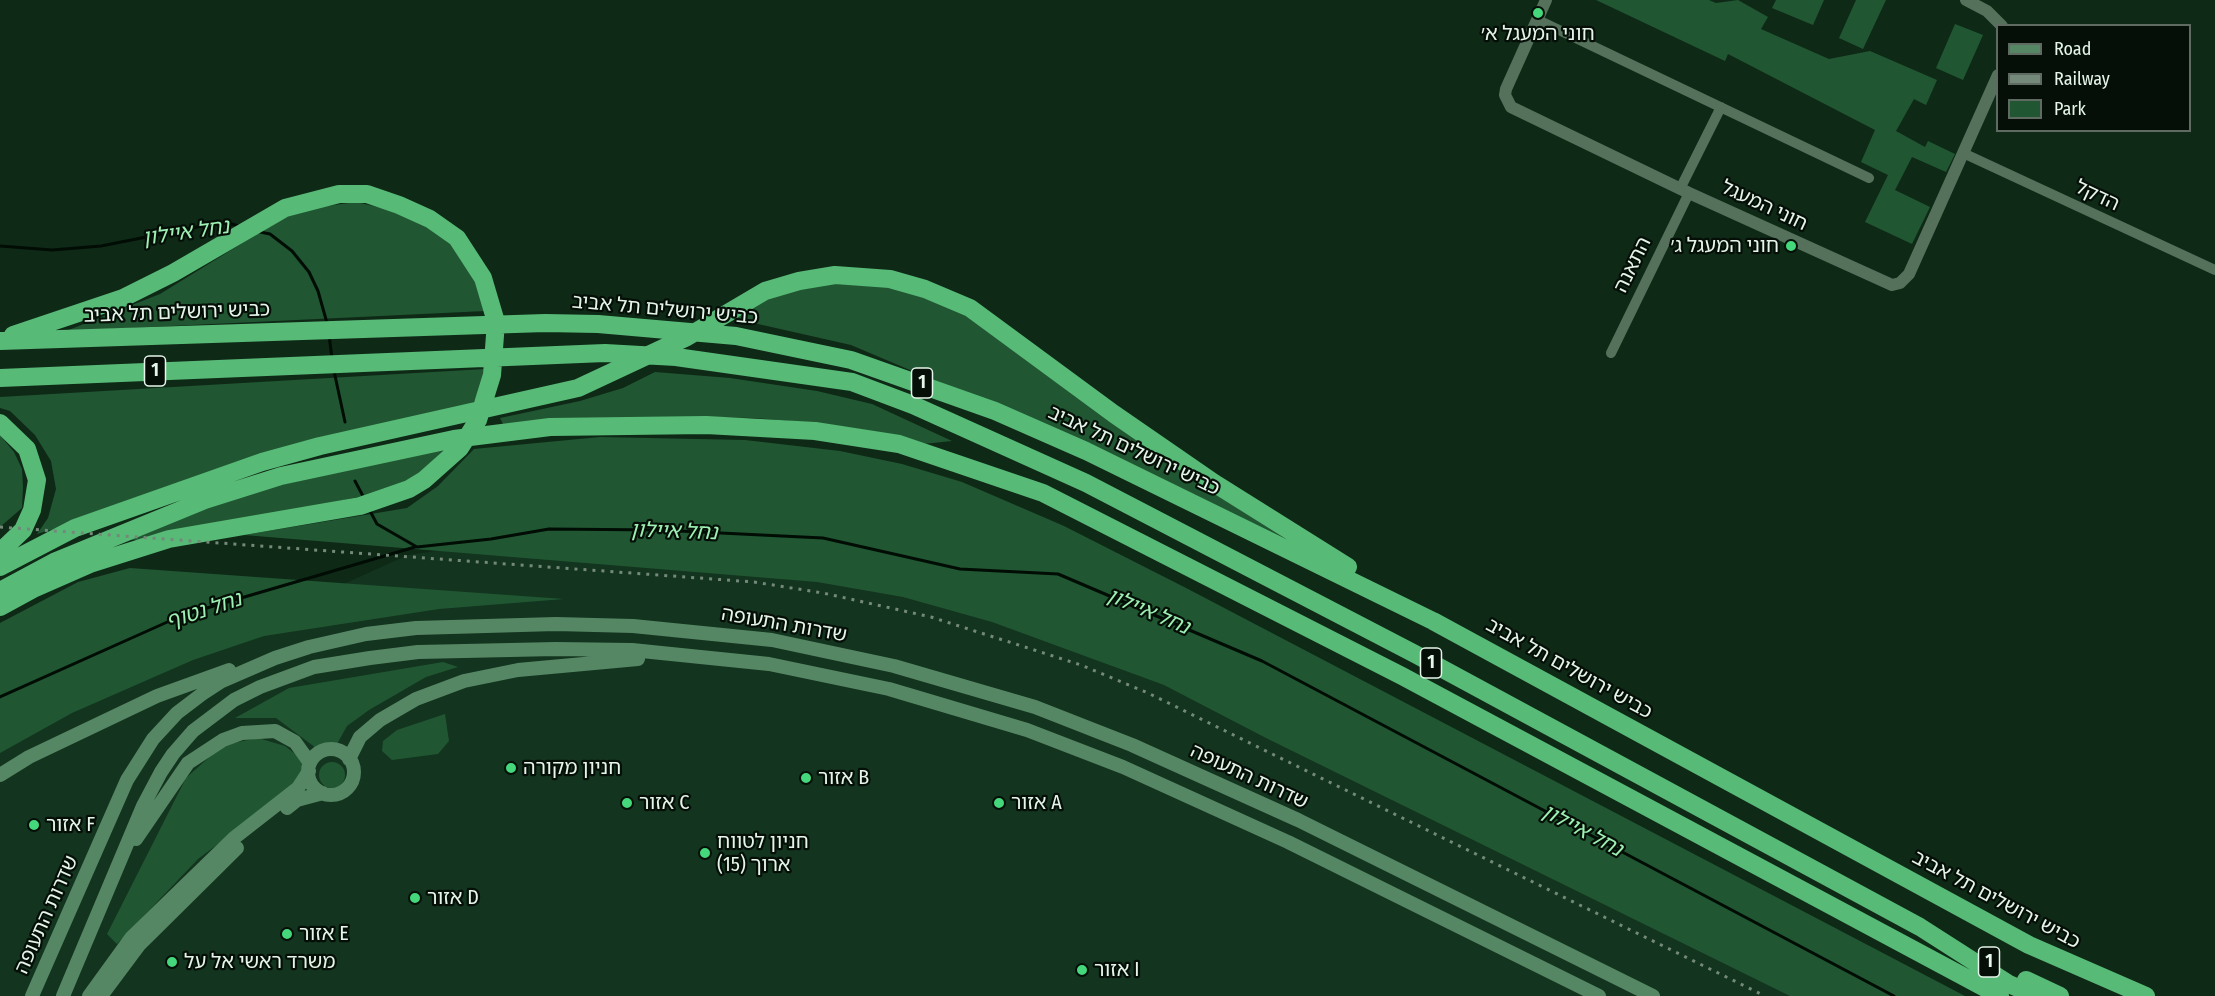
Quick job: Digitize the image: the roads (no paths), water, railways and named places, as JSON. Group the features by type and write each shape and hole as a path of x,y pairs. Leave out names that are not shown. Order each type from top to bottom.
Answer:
{"highway":[{"path":"0,339 123,298 173,273 285,208 339,194 367,194 430,219 457,238 483,278 496,322 492,375 478,420 459,448 438,469 408,489 360,506 201,532 131,551 90,564 33,589 0,607"},
{"path":"0,567 75,528 262,462 433,420 552,396 597,380 687,337 765,291 799,281 854,275 890,279 925,289 970,308 1041,358 1114,414 1214,483 1433,621"},
{"name":"כביש ירושלים תל אביב","path":"0,339 303,332 545,323 598,324 736,336 851,360 995,411 1086,451 1433,621 2029,945 2146,996"},
{"name":"1","path":"0,378 617,354 676,357 852,382 913,405 1086,483 1415,654 1920,927 2060,996"},
{"path":"0,423 27,449 37,480 32,510 23,530 0,552"},
{"path":"0,591 56,561 241,488 352,459 454,439 550,427 705,424 815,431 899,444 1043,493 1402,676 2000,996"},
{"name":"1","path":"1920,927 2009,984 2036,996"}],"main road":[{"name":"שדרות התעופה","path":"32,996 127,780 153,739 177,713 222,681 309,647 366,634 416,628 633,626 772,640 894,666 1035,708 1132,745 1356,848 1653,996"},
{"path":"0,775 29,757 156,696 274,654 309,647"},
{"path":"63,996 143,806 173,754 193,731 234,700 282,678 314,667 418,652 632,650 737,660 818,674 947,705 1027,730 1113,763 1298,847 1599,996"},
{"path":"349,759 360,737 380,720 416,699 464,681 518,670 622,659 737,660"},
{"path":"116,871 188,763 223,740 242,732 275,731 295,742 310,767 312,784 322,793"},
{"path":"89,996 131,938 226,845 298,788 314,757 326,750 340,751 349,759 354,771 347,789 336,795 322,793 297,800 240,844 139,945 100,996"}],"street":[{"name":"חוני המעגל","path":"1546,0 1506,89 1511,106 1684,191 1887,284 1896,285 1909,274 1996,79"},
{"path":"1966,0 1987,11 2000,24"},
{"path":"1538,20 1869,178"},
{"name":"התאנה","path":"1611,353 1721,107"},
{"name":"הדקל","path":"1963,153 2215,270"}],"waterway":[{"name":"נחל איילון","path":"0,246 52,250 101,246 202,226 228,223 239,226"},
{"name":"נחל איילון","path":"260,232 270,234 292,251 309,272 318,291 327,323"},
{"name":"נחל איילון","path":"329,335 332,358"},
{"name":"נחל איילון","path":"334,371 345,422"},
{"name":"נחל איילון","path":"355,481 364,498"},
{"name":"נחל איילון","path":"369,509 377,524 417,547 491,539 549,529 659,530 823,538 960,569 1058,574 1262,661 1894,996"},
{"name":"נחל נטוף","path":"0,697 183,615 415,547"}],"railway":[{"path":"0,527 754,582 823,593 931,617 1081,665 1148,693 1765,996"}],"place":[{"name":"חוני המעגל א׳","path":"1538,13"},
{"name":"חוני המעגל ג׳","path":"1791,246"},
{"name":"חניון מקורה","path":"511,768"},
{"name":"אזור B","path":"806,778"},
{"name":"אזור C","path":"627,803"},
{"name":"אזור A","path":"999,803"},
{"name":"אזור F","path":"34,825"},
{"name":"חניון לטווח ארוך (15)","path":"705,853"},
{"name":"אזור D","path":"415,898"},
{"name":"אזור E","path":"287,934"},
{"name":"משרד ראשי אל על","path":"172,962"},
{"name":"אזור I","path":"1082,970"}]}
